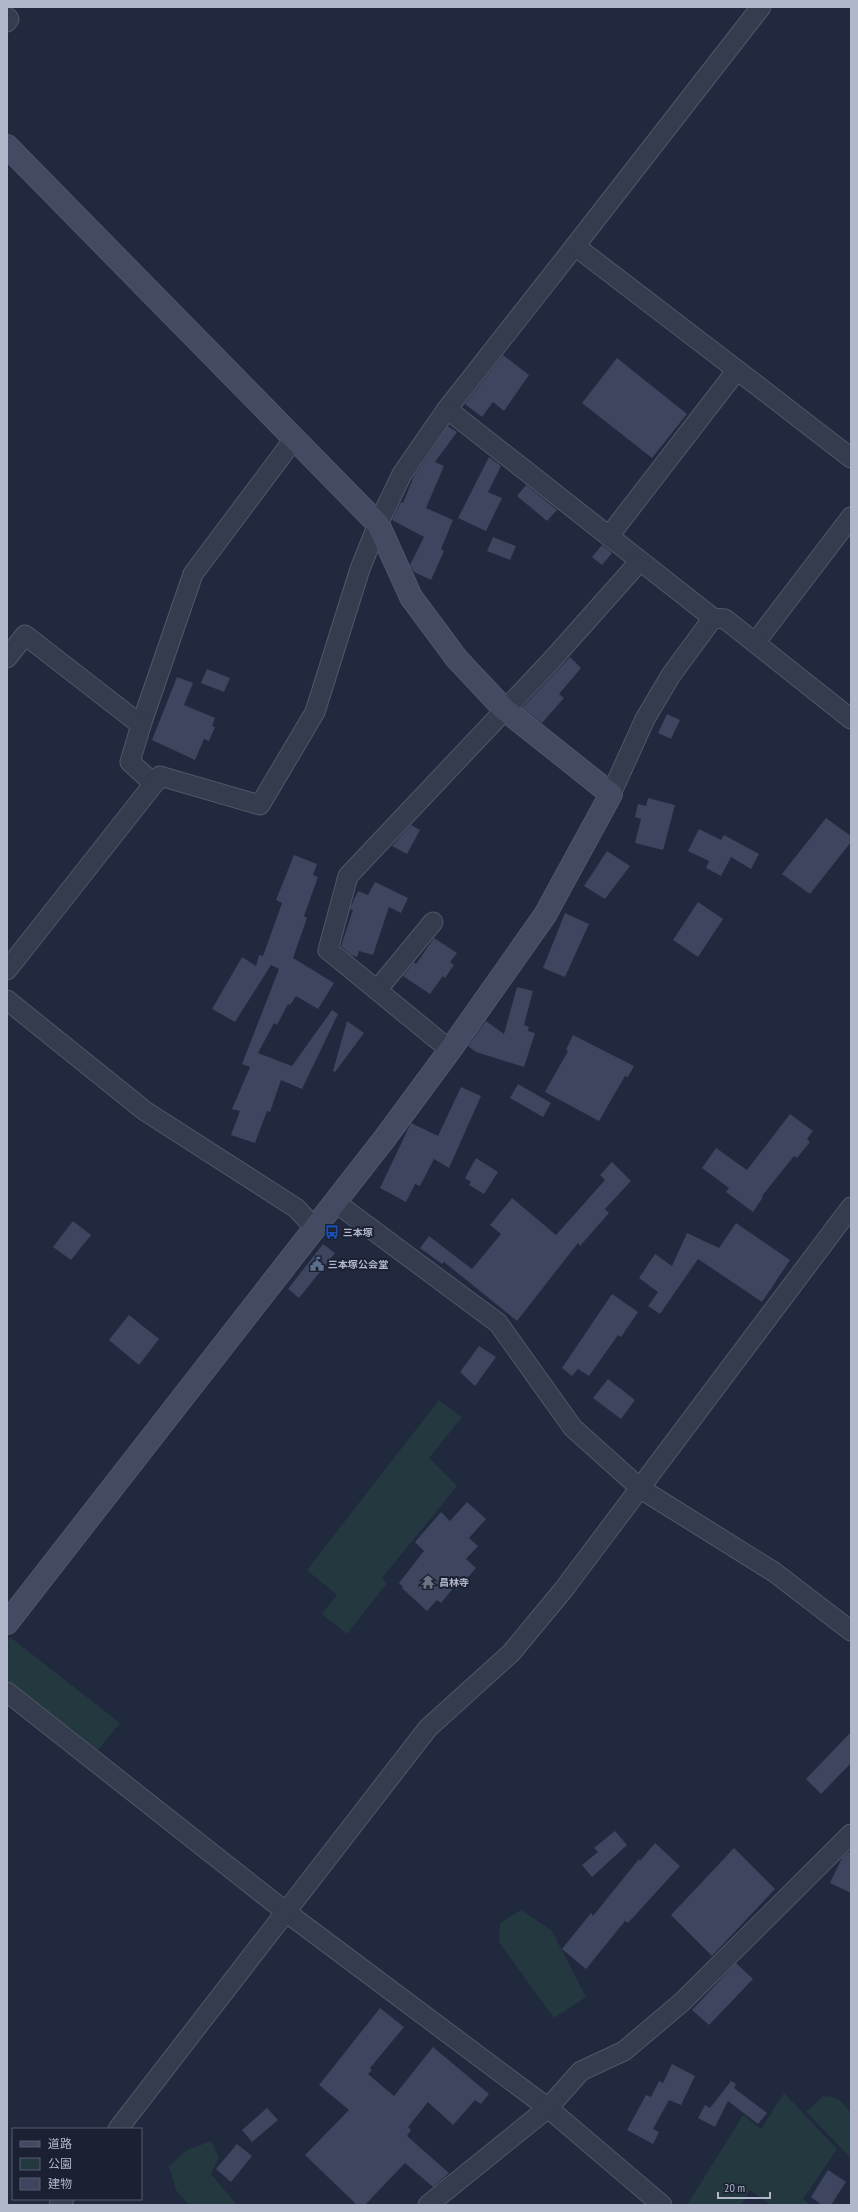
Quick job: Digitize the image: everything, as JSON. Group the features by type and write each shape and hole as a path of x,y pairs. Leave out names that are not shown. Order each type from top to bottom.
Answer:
{"street":[{"path":"7,970 160,776 260,805 315,712 360,569 378,524 402,474 447,408 761,7"},
{"path":"7,17 10,19 7,22"},
{"path":"7,146 378,524 411,597 457,659 504,709 611,794"},
{"path":"575,246 851,458"},
{"path":"609,536 737,370"},
{"path":"447,408 713,618 725,619 851,719"},
{"path":"154,784 130,762 141,725 193,574 294,439"},
{"path":"755,643 851,517"},
{"path":"450,1050 328,950 348,876 504,709 640,560"},
{"path":"7,1623 335,1202 450,1050 545,915 611,794 645,719 671,676 713,618"},
{"path":"7,658 25,635 141,725"},
{"path":"377,990 433,922"},
{"path":"7,1000 145,1111 296,1208 315,1228"},
{"path":"335,1202 498,1324 573,1428 641,1489 774,1572 851,1631"},
{"path":"119,2128 428,1728 511,1653 564,1589 641,1489 851,1207"},
{"path":"7,1692 286,1912 548,2108 662,2205"},
{"path":"428,2205 548,2108 581,2071 624,2051 682,2002 851,1834"}],"green space":[{"path":"439,1400 462,1417 429,1458 457,1486 382,1578 387,1583 347,1634 322,1614 337,1595 307,1570"},
{"path":"10,1637 120,1723 98,1750 7,1680 7,1642"},
{"path":"521,1910 552,1931 586,1997 554,2018 499,1942 500,1923"},
{"path":"784,2093 837,2149 803,2199 811,2205 770,2205 750,2190 741,2205 687,2205 743,2115 761,2129"},
{"path":"828,2096 840,2100 851,2113 850,2157 806,2112 822,2097"},
{"path":"211,2141 219,2157 211,2174 237,2205 189,2205 176,2190 169,2166 187,2150"}],"building":[{"path":"503,355 529,375 504,411 493,402 482,417 465,404"},
{"path":"617,358 687,414 652,458 582,403"},
{"path":"448,426 457,432 435,462 444,466 426,508 453,520 441,549 444,551 431,580 414,572 410,565 424,537 392,520 401,502 403,503 414,476"},
{"path":"489,457 501,466 488,492 502,498 486,531 458,518"},
{"path":"526,485 557,510 547,521 517,496"},
{"path":"493,537 516,546 510,560 487,551"},
{"path":"602,545 612,553 602,565 592,557"},
{"path":"570,657 581,668 559,694 564,698 542,723 522,708"},
{"path":"207,669 230,678 224,692 201,683"},
{"path":"177,677 193,683 184,705 215,718 212,726 215,727 209,741 204,739 195,760 152,740"},
{"path":"667,714 680,720 671,739 658,733"},
{"path":"648,798 675,805 663,850 635,843 641,819 635,817 638,804 646,806"},
{"path":"826,818 851,836 851,842 810,894 782,874"},
{"path":"411,825 420,830 407,854 392,846"},
{"path":"699,829 721,840 724,835 759,854 751,869 731,857 721,876 706,868 709,861 688,851"},
{"path":"607,851 630,866 605,899 584,886"},
{"path":"294,855 317,864 313,875 318,877 304,916 307,918 293,958 334,983 318,1009 296,996 290,1005 288,1004 277,1025 274,1023 258,1053 292,1066 332,1010 338,1014 302,1089 281,1080 270,1112 267,1111 255,1143 231,1135 240,1111 232,1109 250,1067 242,1064 279,969 271,965 235,1022 212,1009 242,957 256,966 259,955 263,956 282,903 276,900"},
{"path":"375,882 408,898 401,913 389,907 373,955 359,951 357,957 351,955 341,946 353,910 350,909 358,891 368,895"},
{"path":"698,902 723,919 698,957 673,940"},
{"path":"565,913 589,924 565,977 543,968"},
{"path":"434,938 457,953 450,962 454,965 445,978 443,976 430,994 403,976 414,962 416,964"},
{"path":"517,987 533,991 524,1025 529,1027 528,1031 535,1033 524,1067 476,1052 468,1046 486,1021 504,1034"},
{"path":"347,1021 364,1033 335,1072 333,1071"},
{"path":"573,1035 634,1066 628,1077 625,1076 599,1121 545,1092 568,1051 566,1050"},
{"path":"518,1084 551,1103 543,1117 510,1098"},
{"path":"461,1087 481,1096 449,1168 434,1159 420,1186 415,1184 406,1202 380,1188 411,1123 438,1136"},
{"path":"790,1114 813,1131 807,1139 810,1142 797,1158 794,1156 762,1196 763,1197 753,1212 726,1192 729,1188 702,1168 716,1148 747,1170"},
{"path":"476,1158 498,1172 484,1194 469,1185 471,1182 465,1178"},
{"path":"612,1162 631,1181 605,1209 609,1213 580,1246 578,1243 517,1321 444,1262 442,1264 420,1248 429,1236 472,1269 501,1234 490,1225 512,1198 556,1235 605,1180 600,1175"},
{"path":"73,1221 91,1235 71,1260 53,1247"},
{"path":"736,1223 790,1260 762,1302 698,1259 660,1314 648,1306 658,1292 639,1278 655,1254 672,1266 687,1233 719,1248"},
{"path":"323,1244 335,1253 299,1298 288,1289"},
{"path":"612,1294 638,1312 621,1337 618,1335 589,1376 578,1369 572,1376 562,1368"},
{"path":"129,1315 159,1339 139,1365 109,1340"},
{"path":"479,1346 496,1357 475,1386 460,1372"},
{"path":"608,1379 635,1400 621,1419 593,1398"},
{"path":"467,1502 486,1519 469,1538 478,1546 466,1559 476,1568 457,1590 454,1587 441,1603 437,1600 427,1611 402,1588 403,1587 399,1583 424,1551 415,1542 441,1512 450,1521"},
{"path":"851,1732 851,1763 821,1794 806,1779"},
{"path":"615,1831 627,1845 592,1877 582,1865 598,1852 594,1848"},
{"path":"655,1843 680,1866 628,1923 625,1921 586,1969 562,1949 591,1913 593,1916 639,1859 640,1861"},
{"path":"734,1848 775,1889 712,1956 671,1915"},
{"path":"851,1850 851,1893 830,1883 842,1858"},
{"path":"736,1963 753,1979 709,2025 692,2010"},
{"path":"380,2008 404,2027 370,2068 372,2070 368,2074 394,2096 433,2047 489,2094 481,2104 475,2100 453,2125 428,2102 408,2127 411,2130 407,2136 449,2173 433,2187 405,2163 365,2205 357,2205 305,2155 349,2110 319,2085"},
{"path":"672,2064 695,2076 681,2105 669,2100 653,2129 659,2132 653,2144 627,2130 646,2095 651,2097 659,2081 663,2083"},
{"path":"731,2081 736,2084 734,2088 767,2113 758,2124 728,2101 715,2127 698,2118 705,2105 710,2108"},
{"path":"267,2108 278,2120 252,2142 242,2130"},
{"path":"237,2144 252,2156 231,2182 216,2169"},
{"path":"828,2170 846,2182 831,2205 822,2205 811,2197"}],"place":[{"name":"三本塚","path":"332,1232"},
{"name":"三本塚公会堂","path":"317,1264"},
{"name":"昌林寺","path":"428,1582"}]}
